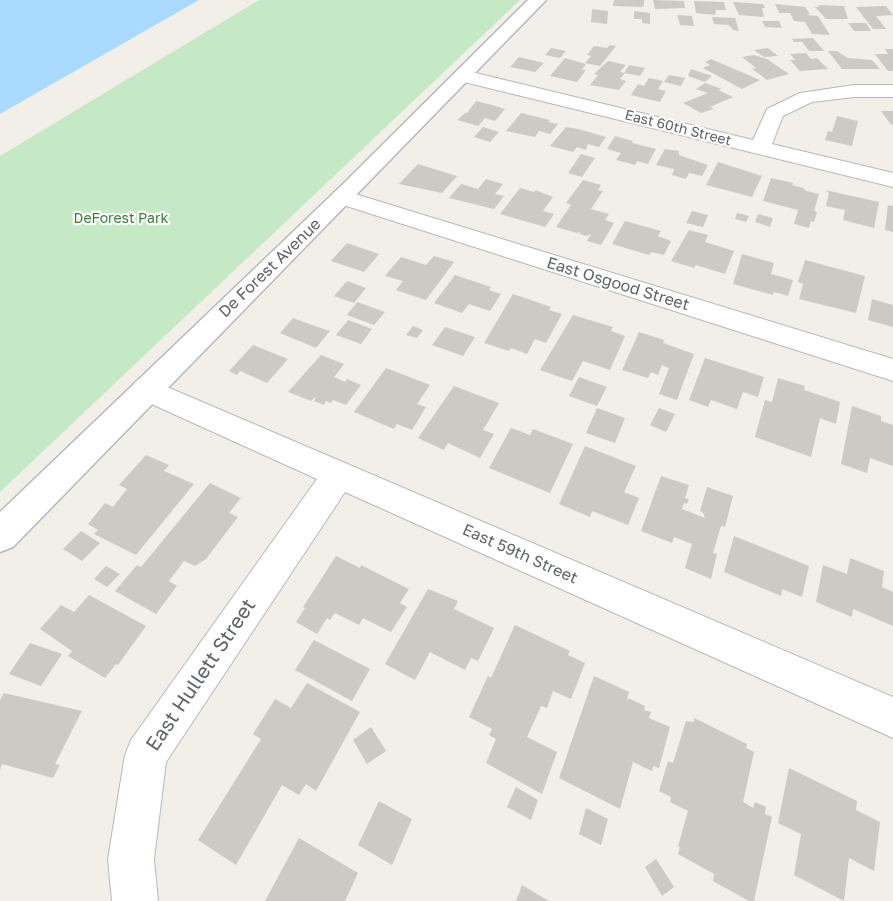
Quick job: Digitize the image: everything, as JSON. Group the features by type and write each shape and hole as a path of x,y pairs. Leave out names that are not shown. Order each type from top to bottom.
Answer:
{"street":[{"name":"De Forest Avenue","path":"0,536 538,0"},
{"name":"East 60th Street","path":"464,76 893,180"},
{"path":"760,148 774,113 807,97 854,91 893,91"},
{"name":"East Osgood Street","path":"342,197 893,370"},
{"name":"East 59th Street","path":"146,389 893,718"},
{"name":"East Hullett Street","path":"135,901 131,859 146,755 339,474"}],"green space":[{"name":"DeForest Park","path":"259,0 520,0 0,492 0,156"}],"water":[{"path":"0,0 199,0 0,114"}],"building":[{"path":"614,0 644,0 644,5 643,7 613,6"},
{"path":"653,0 684,1 685,8 655,9"},
{"path":"694,1 724,2 726,10 716,10 715,15 696,13"},
{"path":"733,2 763,4 764,17 739,15"},
{"path":"775,4 805,7 810,14 806,15 818,16 830,35 812,34 805,22 794,21 790,13 779,13"},
{"path":"818,5 844,6 848,19 826,19 815,7 819,7"},
{"path":"886,6 893,15 876,16 886,29 873,29 856,7"},
{"path":"592,9 608,11 607,24 591,22"},
{"path":"634,11 650,13 650,24 642,23 642,19 634,19"},
{"path":"677,15 692,16 694,26 680,25"},
{"path":"712,17 735,18 739,31 733,30 729,25 714,24"},
{"path":"762,21 779,21 782,28 765,27"},
{"path":"848,23 866,23 871,31 854,31"},
{"path":"813,38 824,51 809,51 802,42 794,42 792,39"},
{"path":"610,45 616,46 600,66 585,63 591,56 587,55 594,46 607,48"},
{"path":"551,48 566,51 560,58 545,55"},
{"path":"768,48 778,56 764,57 754,50"},
{"path":"885,49 893,49 893,71 888,71 875,54 888,54"},
{"path":"828,51 837,51 848,58 872,60 880,69 842,69"},
{"path":"806,53 811,59 817,58 828,69 800,71 790,60 795,60 790,54"},
{"path":"754,55 767,59 789,74 767,80 752,69 756,68 742,57"},
{"path":"519,57 544,63 535,72 510,67"},
{"path":"565,58 586,64 582,70 586,70 577,82 550,76"},
{"path":"711,59 760,80 742,89 703,68 710,65 705,62"},
{"path":"608,61 626,65 620,72 625,73 620,79 626,81 619,90 590,85 598,75 594,74"},
{"path":"629,65 645,68 640,76 624,73"},
{"path":"691,69 712,76 705,82 688,76"},
{"path":"669,75 685,78 681,86 664,82"},
{"path":"649,78 663,81 658,89 666,91 660,102 631,95 638,84 644,86"},
{"path":"705,83 722,89 718,90 733,97 710,107 714,109 701,113 683,103 708,93 696,89"},
{"path":"476,101 505,109 495,121 485,118 478,126 457,120 467,113"},
{"path":"881,111 893,111 893,124 891,125"},
{"path":"521,113 558,124 550,134 539,131 535,137 506,131"},
{"path":"837,116 858,121 852,146 825,140 828,131 832,132"},
{"path":"483,127 499,132 490,142 474,137"},
{"path":"566,127 606,137 599,147 588,144 586,150 577,147 573,152 550,146"},
{"path":"615,136 656,149 648,164 637,161 635,165 616,160 621,153 607,149"},
{"path":"665,149 679,151 679,155 708,165 702,176 689,173 686,179 672,175 674,169 656,165"},
{"path":"581,154 595,158 582,177 568,173"},
{"path":"718,162 762,176 752,197 706,185"},
{"path":"418,164 457,176 442,193 399,184"},
{"path":"771,178 793,183 792,185 806,191 819,194 814,211 817,212 809,228 794,224 798,210 763,201"},
{"path":"486,179 503,184 495,194 504,196 494,209 449,198 461,184 478,189"},
{"path":"583,180 601,185 598,190 603,191 591,209 609,214 605,220 614,223 601,245 587,241 591,234 587,236 579,234 580,232 556,227 571,205 566,203"},
{"path":"520,188 534,192 535,190 553,197 543,211 554,214 545,227 500,214"},
{"path":"825,190 879,202 874,228 843,220 845,210 826,206 829,193"},
{"path":"888,205 893,206 893,232 885,230"},
{"path":"692,211 708,215 703,227 686,223"},
{"path":"737,213 749,216 746,222 735,219"},
{"path":"758,214 773,218 770,227 755,222"},
{"path":"625,221 661,231 658,236 671,241 664,255 651,252 649,255 612,244"},
{"path":"689,230 708,235 705,242 734,251 725,274 696,265 694,268 671,261"},
{"path":"347,243 379,254 364,272 331,261"},
{"path":"742,254 774,263 771,274 793,280 788,296 774,292 773,295 733,284"},
{"path":"434,256 454,262 426,300 396,290 403,281 385,276 401,257 426,265"},
{"path":"805,260 865,276 856,313 799,299 803,284 798,282"},
{"path":"455,275 491,287 489,290 501,294 490,311 469,304 462,313 434,303"},
{"path":"347,281 366,288 354,303 334,296"},
{"path":"513,294 551,307 549,310 562,314 546,343 535,339 527,354 511,348 509,351 484,343"},
{"path":"872,299 893,305 893,327 868,320"},
{"path":"357,302 385,312 374,325 347,315"},
{"path":"573,315 613,327 611,331 625,336 610,370 583,361 572,381 540,370"},
{"path":"293,318 330,331 316,348 280,333"},
{"path":"348,320 372,329 361,344 336,335"},
{"path":"413,326 423,330 417,338 406,335"},
{"path":"445,327 475,337 463,356 432,345"},
{"path":"639,332 664,340 663,343 694,354 677,400 659,394 669,368 662,365 658,375 651,372 648,378 622,370"},
{"path":"253,345 288,359 267,383 240,371 237,375 229,371"},
{"path":"321,355 344,364 334,377 361,385 346,405 333,400 331,403 326,401 324,405 314,401 316,397 311,401 288,392"},
{"path":"705,358 764,377 758,397 743,392 737,409 711,400 708,407 689,400"},
{"path":"386,368 430,385 417,404 426,407 412,430 397,424 394,429 354,412"},
{"path":"579,377 607,387 597,406 569,396"},
{"path":"778,378 805,386 804,390 840,402 836,424 820,418 811,457 755,437 765,400 772,402"},
{"path":"454,386 499,403 483,430 494,434 480,458 448,443 444,450 418,438"},
{"path":"852,406 881,416 881,421 893,425 893,466 870,458 867,473 841,464"},
{"path":"597,408 625,418 615,443 586,433"},
{"path":"659,408 675,414 666,432 650,425"},
{"path":"511,428 530,435 533,429 573,444 550,493 489,468"},
{"path":"585,446 636,466 624,492 639,498 628,525 592,511 590,517 559,504"},
{"path":"146,455 169,465 164,471 194,484 136,555 94,534 98,530 88,524 105,503 113,507 127,489 119,485"},
{"path":"661,476 689,485 685,498 689,499 687,504 684,503 682,509 705,518 700,511 707,487 733,496 725,527 721,526 713,553 717,554 711,579 685,568 692,544 674,537 672,543 641,531"},
{"path":"210,483 241,498 229,513 238,517 206,559 195,566 184,561 169,581 177,586 156,614 115,591 137,565 141,567"},
{"path":"81,531 100,543 82,561 63,549"},
{"path":"734,536 809,566 802,597 782,589 781,596 724,572"},
{"path":"336,556 360,568 361,565 409,589 400,603 407,607 391,632 363,618 359,625 335,613 330,620 327,618 317,634 296,622"},
{"path":"850,558 884,571 882,587 893,592 893,626 853,609 852,617 816,602 823,565 847,574"},
{"path":"106,566 120,574 107,587 94,579"},
{"path":"428,589 458,601 454,609 494,628 478,661 471,658 465,670 430,652 415,680 385,664"},
{"path":"89,595 146,626 118,665 116,664 105,678 68,656 72,651 40,629 61,605 74,612"},
{"path":"515,625 570,651 568,655 585,663 571,699 553,691 547,708 541,706 527,737 557,752 542,794 486,763 496,739 489,735 492,729 469,717 488,676 491,678"},
{"path":"314,640 370,669 352,701 295,670"},
{"path":"30,643 62,654 41,686 9,674"},
{"path":"594,676 629,692 626,701 628,698 645,706 644,710 651,712 649,718 670,727 659,768 653,766 652,771 633,762 620,809 559,778"},
{"path":"307,683 360,712 316,791 306,784 299,795 282,785 236,865 198,840 261,739 253,734 275,699 291,708"},
{"path":"4,693 82,711 55,764 60,765 53,778 2,764 0,770 0,700"},
{"path":"694,718 747,744 746,748 754,752 743,802 753,808 755,802 766,807 765,814 772,817 754,901 749,901 713,881 714,874 678,854 680,847 678,846 688,811 670,802 671,797 659,791 668,761 673,763 686,721 694,722"},
{"path":"371,727 386,751 367,764 353,740"},
{"path":"789,768 857,801 856,810 880,822 874,871 849,858 844,901 794,875 801,834 778,823"},
{"path":"516,787 538,800 531,820 507,807"},
{"path":"379,801 412,819 392,865 358,845"},
{"path":"586,808 608,819 601,845 579,834"},
{"path":"299,838 358,873 345,901 265,901"},
{"path":"656,859 674,887 662,896 645,867"},
{"path":"522,885 549,901 516,901"}]}
